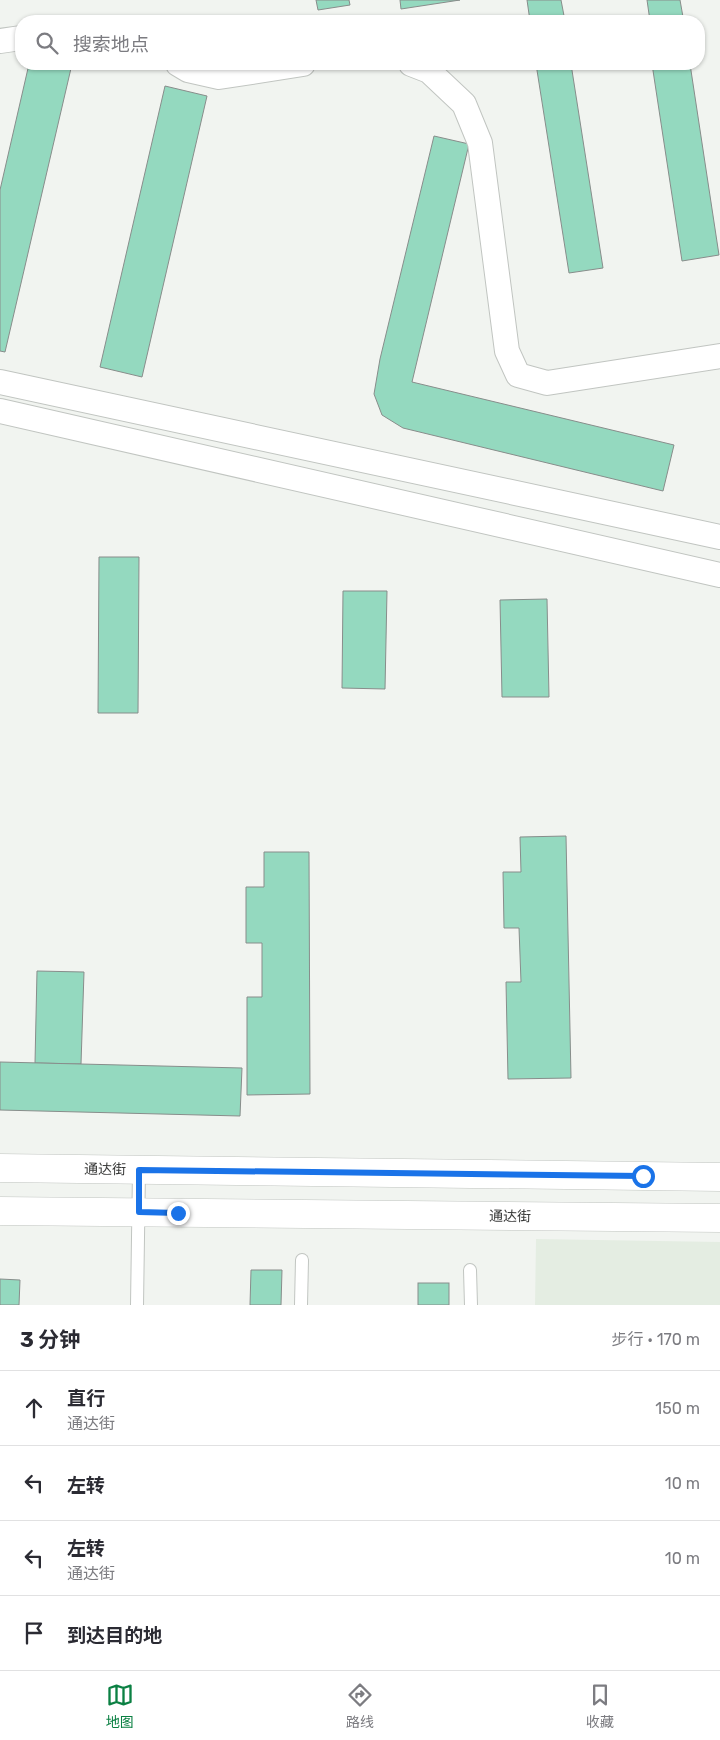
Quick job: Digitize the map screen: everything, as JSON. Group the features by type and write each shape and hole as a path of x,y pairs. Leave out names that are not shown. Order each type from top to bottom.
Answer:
{"main road":[{"name":"通达街","path":"0,1168 720,1176"},
{"name":"通达街","path":"0,1211 720,1218"}],"street":[{"path":"0,41 15,39"},
{"path":"188,70 219,77 264,70"},
{"path":"426,70 464,104 480,143 507,351 518,374 547,383 720,356"},
{"path":"0,382 720,537"},
{"path":"0,411 720,575"}],"lane":[{"path":"137,1305 139,1170"},
{"path":"302,1260 302,1305"},
{"path":"470,1270 471,1305"}],"shaded area":[{"path":"536,1239 720,1242 720,1305 535,1305"}],"building":[{"path":"316,0 349,0 350,5 318,10"},
{"path":"400,0 460,0 401,9"},
{"path":"527,0 561,0 564,15 529,15"},
{"path":"647,0 680,0 683,15 649,15"},
{"path":"28,70 71,70 5,352 0,351 0,190"},
{"path":"537,70 572,70 603,268 569,273"},
{"path":"653,70 691,70 719,255 682,261"},
{"path":"165,86 207,96 142,377 100,367"},
{"path":"434,136 469,144 412,382 674,445 663,491 403,428 382,415 374,394 380,359"},
{"path":"99,557 139,557 138,713 98,713"},
{"path":"343,591 387,591 385,689 342,688"},
{"path":"547,599 549,697 502,697 500,600"},
{"path":"566,836 571,1078 508,1079 506,982 521,982 519,928 504,928 503,872 521,872 520,837"},
{"path":"264,852 309,852 310,1094 247,1095 247,997 262,997 262,943 246,943 246,887 264,887"},
{"path":"37,971 84,972 81,1064 35,1063"},
{"path":"0,1062 242,1068 240,1116 0,1110"},
{"path":"251,1270 282,1270 281,1305 250,1305"},
{"path":"0,1279 20,1280 19,1305 0,1305"},
{"path":"418,1283 449,1283 449,1305 418,1305"}],"route":[{"path":"178,1213 139,1212 139,1170 643,1176"}]}
